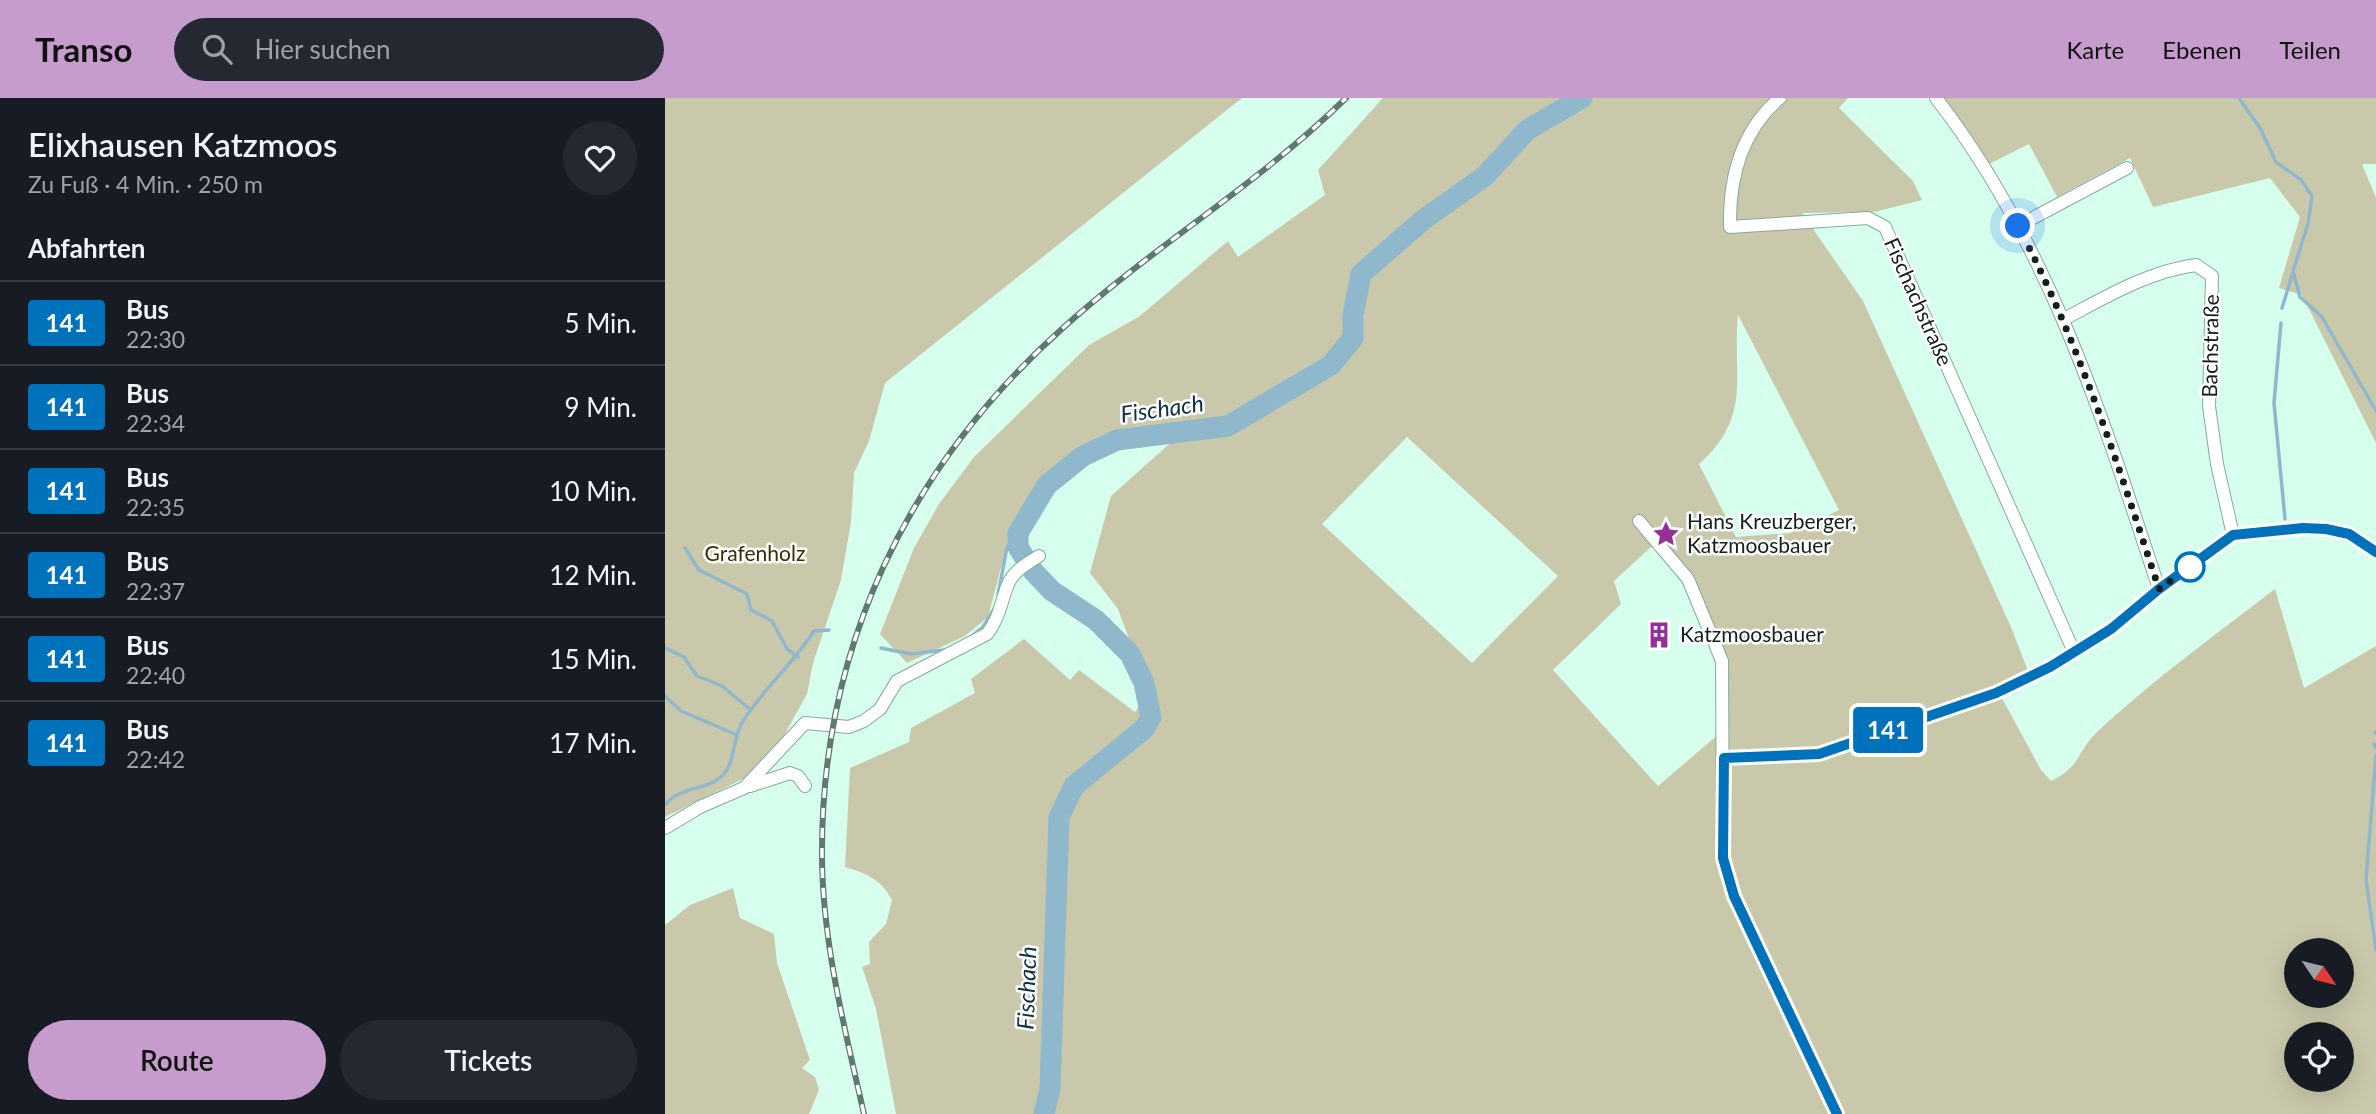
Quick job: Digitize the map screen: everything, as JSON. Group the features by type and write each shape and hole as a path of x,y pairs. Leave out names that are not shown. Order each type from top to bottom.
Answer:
{"street":[{"name":"Fischachstraße","path":"1780,98 1749,133 1741,149 1729,200 1730,227 1868,218 1885,227 2074,652"},
{"path":"1936,98 2018,226 2064,319 2099,408 2159,589"},
{"path":"2018,226 2127,168"},
{"name":"Bachstraße","path":"2064,319 2131,284 2179,267 2196,265 2212,276 2209,406 2217,464 2233,535"},
{"path":"1639,521 1682,569 1717,646 1723,678 1723,858 1734,896 1837,1114"},
{"path":"1724,758 1819,754 1849,746 1996,693 2074,652 2111,629 2159,589 2233,535 2303,528 2326,529 2349,534 2376,552"},
{"path":"744,788 805,723 849,727 864,721 880,709 897,681 987,634 995,624 1010,581 1021,568 1039,556"},
{"path":"665,828 699,807 790,773 798,776 805,786"}],"green space":[{"name":"Grafenholz","path":"665,98 1242,98 885,383 869,441 854,473 851,522 841,580 813,663 807,694 782,739 747,777 665,817"},
{"path":"1383,98 1848,98 1839,108 1913,181 1922,200 1874,212 1802,213 1863,301 2011,627 2028,671 1997,689 2041,770 2051,781 2068,770 2098,731 2140,694 2275,589 2304,688 2376,646 2376,1114 896,1114 876,1009 862,967 870,964 869,942 886,924 892,900 873,878 845,867 850,768 909,742 911,728 975,693 971,679 1024,639 1070,680 1079,670 1135,712 1149,693 1118,609 1090,573 1111,496 1196,420 1081,454 1042,480 1011,529 988,617 965,636 907,663 880,634 914,548 939,504 974,457 1089,345 1140,316 1228,241 1238,257 1325,195 1318,170","holes":["1738,315 1839,510 1790,533 1736,537 1699,464 1716,446 1727,429 1733,412 1737,394","1407,437 1558,576 1472,663 1322,524","1652,546 1680,576 1718,663 1720,733 1658,786 1553,670 1621,604 1614,581"]},
{"path":"1941,98 2376,98 2376,164 2362,164 2376,198 2376,443 2302,295 2279,288 2300,217 2270,178 2153,207 2130,158 2057,197 2029,144 1987,165"},
{"path":"733,888 740,918 774,934 777,963 810,1060 802,1068 815,1077 819,1090 809,1114 665,1114 665,925 690,905"}],"waterway":[{"name":"Fischach","path":"1044,1114 1050,1089 1059,817 1074,786 1145,728 1151,717 1144,683 1130,654 1096,620 1052,591 1033,571 1018,547 1018,533 1047,485 1083,456 1117,440 1228,426 1331,365 1353,338 1353,315 1361,274 1423,220 1485,176 1527,130 1582,98"},
{"path":"2239,98 2260,128 2276,162 2301,180 2312,196 2308,224 2293,271 2300,297 2322,317 2376,411"},
{"path":"2282,308 2293,272"},
{"path":"2281,323 2274,403 2285,519"},
{"path":"998,595 1007,547 1018,533"},
{"path":"685,548 699,570 747,594 751,610 772,621 787,649 798,657"},
{"path":"973,635 983,627 994,609"},
{"path":"665,805 685,791 709,784 722,776 730,764 740,727 751,709 814,631 829,630"},
{"path":"665,648 684,657 697,676 722,686 751,710"},
{"path":"881,648 911,654 944,650"},
{"path":"665,696 681,711 735,734"},
{"path":"2374,744 2376,748"},
{"path":"2376,755 2366,880 2376,950"}],"railway":[{"path":"864,1114 831,955 822,859 825,781 837,706 857,635 884,566 918,501 960,439 1009,381 1098,297 1278,158 1346,98"}],"bus line":[{"name":"141","path":"1837,1114 1734,896 1723,858 1724,758 1819,754 1849,746 1996,693 2050,667 2111,629 2159,589 2233,535 2303,528 2326,529 2349,534 2365,542 2376,552"}],"place":[{"name":"Hans Kreuzberger, Katzmoosbauer","path":"1666,534"},
{"name":"Katzmoosbauer","path":"1659,635"}],"route":[{"path":"2018,226 2064,319 2099,408 2159,589 2190,567"}]}
